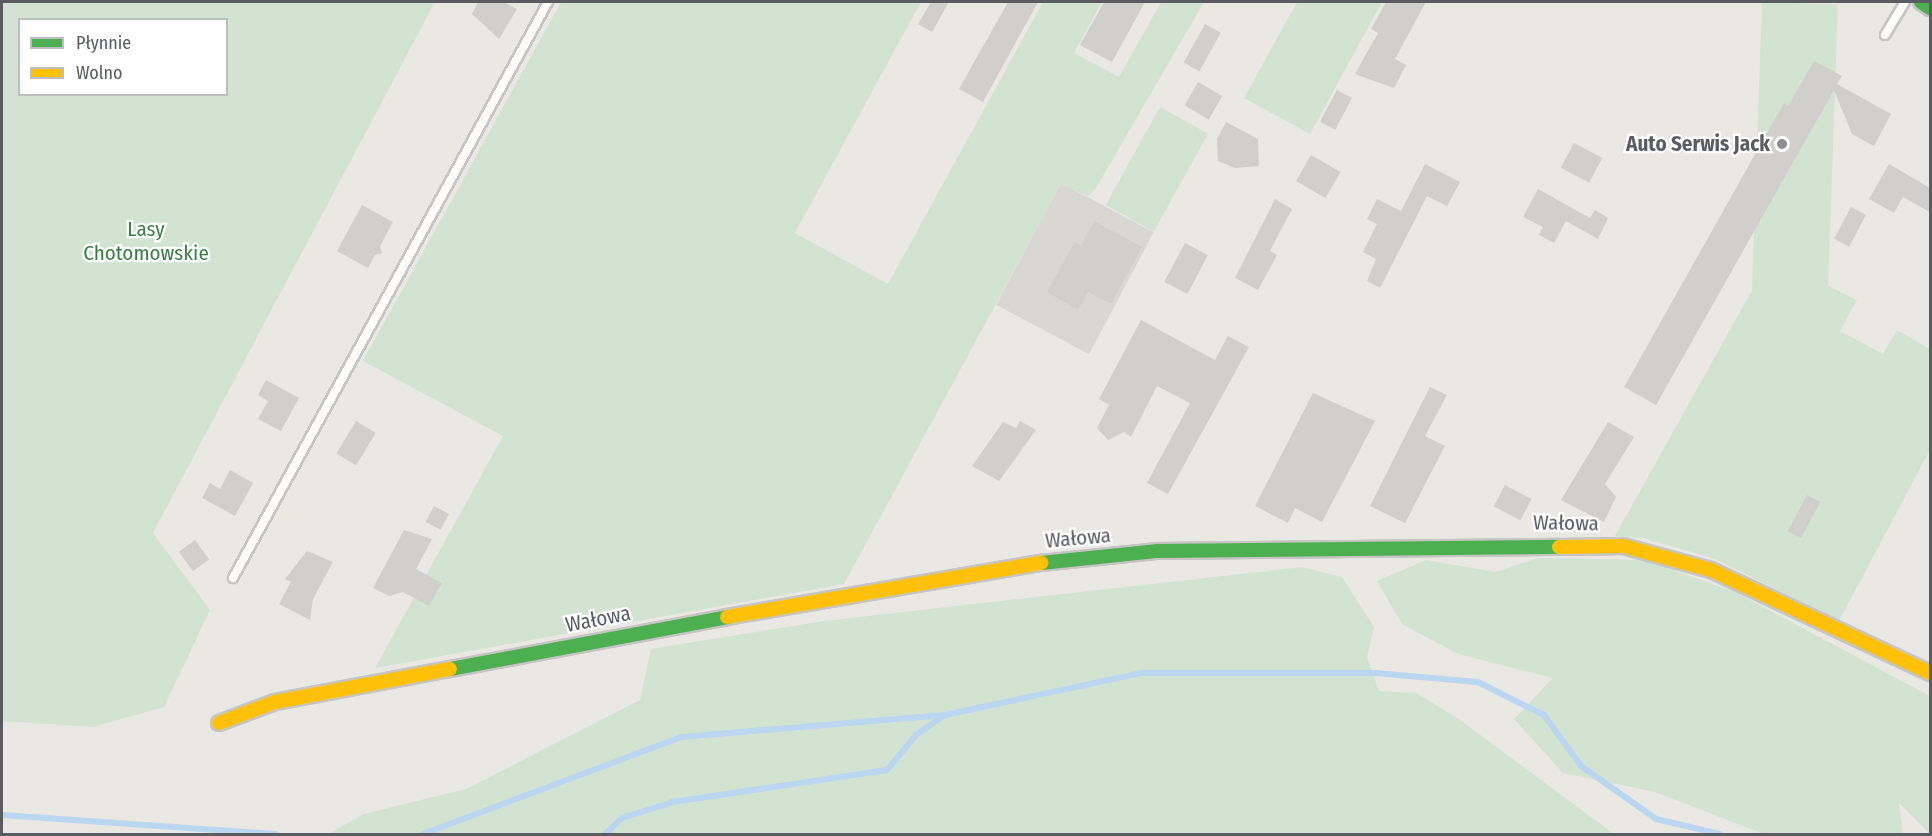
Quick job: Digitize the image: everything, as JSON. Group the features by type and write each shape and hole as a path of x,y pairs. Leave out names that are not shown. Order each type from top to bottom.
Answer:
{"street":[{"path":"1921,2 1930,8"},
{"name":"Wałowa","path":"219,723 275,702 986,568 1158,551 1318,553 1463,543 1632,547 1711,570 1930,673"}],"lane":[{"path":"233,578 548,2"},
{"path":"1885,35 1905,2"}],"shaded area":[{"path":"1061,183 1154,232 1089,354 996,305"}],"green space":[{"name":"Lasy Chotomowskie","path":"2,2 435,2 153,533 210,610 164,707 93,727 2,721"},
{"path":"561,2 921,2 795,233 888,284 1043,2 1102,2 1074,53 1119,77 1161,2 1204,2 1096,188 1088,196 1061,184 844,584 375,668 503,436 363,361"},
{"path":"1297,2 1382,2 1310,134 1244,98"},
{"path":"1762,2 1838,5 1822,459 1746,457"},
{"path":"1160,107 1208,134 1154,232 1106,205"},
{"path":"1810,277 1857,300 1840,331 1883,354 1897,330 1930,349 1930,450 1839,621 1715,559 1643,538 1615,536 1751,292 1788,314"},
{"path":"1538,558 1646,560 1737,593 1930,696 1930,834 1899,803 1903,834 1764,834 1655,792 1563,773 1514,719 1553,678 1458,654 1402,624 1377,581 1426,560 1496,572"},
{"path":"1302,567 1342,577 1374,627 1367,657 1379,691 1416,693 1456,717 1614,834 328,834 364,814 466,789 640,700 651,649 824,621"}],"building":[{"path":"478,2 504,2 517,9 499,39 472,14"},
{"path":"931,2 949,2 932,32 918,24"},
{"path":"1008,2 1038,2 983,102 959,89"},
{"path":"1104,2 1145,2 1112,62 1080,45"},
{"path":"1386,2 1426,2 1395,59 1406,65 1394,88 1355,74 1378,33 1371,29"},
{"path":"1205,24 1221,33 1199,71 1184,62"},
{"path":"1814,61 1842,76 1837,84 1891,114 1874,146 1852,134 1834,90 1656,405 1624,387 1784,103 1788,106"},
{"path":"1198,82 1222,96 1209,119 1184,105"},
{"path":"1337,90 1352,98 1335,130 1320,122"},
{"path":"1226,122 1258,139 1259,166 1235,168 1218,161 1217,139"},
{"path":"1574,143 1602,158 1589,183 1561,168"},
{"path":"1311,155 1340,172 1325,198 1296,181"},
{"path":"1425,164 1460,182 1447,206 1427,196 1380,288 1367,281 1376,259 1363,252 1377,224 1367,219 1377,199 1401,211"},
{"path":"1889,164 1930,188 1930,212 1903,197 1894,213 1869,199"},
{"path":"1538,189 1590,218 1595,210 1608,218 1598,239 1566,221 1554,243 1539,235 1543,227 1523,217"},
{"path":"1275,199 1292,209 1270,251 1277,255 1258,290 1235,278"},
{"path":"362,205 393,222 380,246 382,253 375,255 368,268 337,251"},
{"path":"1851,207 1866,215 1849,247 1834,239"},
{"path":"1094,221 1142,247 1111,304 1088,292 1078,310 1047,292 1075,242 1081,246"},
{"path":"1185,243 1208,255 1187,294 1164,282"},
{"path":"1141,320 1215,360 1228,336 1249,347 1168,494 1147,483 1190,403 1157,386 1131,437 1124,432 1108,440 1097,428 1109,405 1099,399"},
{"path":"266,380 299,398 281,431 258,419 268,401 258,395"},
{"path":"1430,387 1447,395 1425,436 1445,446 1405,523 1370,506"},
{"path":"1313,393 1375,421 1322,522 1295,508 1288,523 1255,506"},
{"path":"356,421 376,433 356,465 336,454"},
{"path":"1020,421 1036,430 999,481 972,466 1003,422 1016,428"},
{"path":"1608,422 1634,437 1605,484 1616,497 1604,522 1561,500"},
{"path":"230,470 253,483 235,516 202,498 210,483 220,489"},
{"path":"1505,485 1531,499 1520,520 1494,506"},
{"path":"1807,495 1820,502 1801,538 1788,531"},
{"path":"434,506 449,514 441,530 426,522"},
{"path":"404,530 432,539 416,569 442,583 429,606 403,592 389,596 373,588"},
{"path":"195,540 209,559 193,571 179,552"},
{"path":"307,551 333,562 313,599 310,620 279,604 291,582 285,579"}],"waterway":[{"path":"605,834 622,818 673,802 887,770 916,735 945,715 1141,673 1375,673 1478,682 1544,715 1581,766 1656,819 1720,834"},
{"path":"423,834 681,737 944,715"},
{"path":"2,815 275,834"}],"traffic: fast":[{"path":"1921,2 1930,8"},
{"path":"1041,563 1158,551 1559,547"},
{"path":"450,669 727,617"}],"traffic: slow":[{"path":"1559,547 1623,546 1711,570 1930,673"},
{"path":"727,617 1041,563"},
{"path":"219,723 275,702 450,669"}],"place":[{"name":"Auto Serwis Jack","path":"1782,144"}]}
